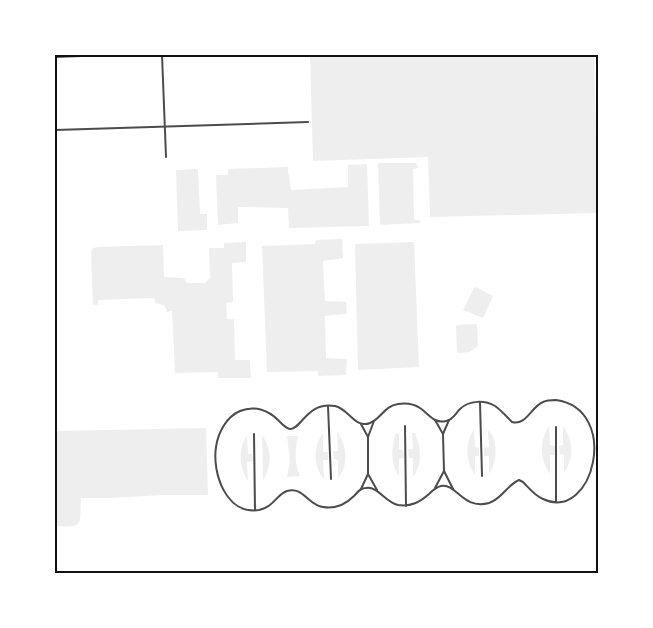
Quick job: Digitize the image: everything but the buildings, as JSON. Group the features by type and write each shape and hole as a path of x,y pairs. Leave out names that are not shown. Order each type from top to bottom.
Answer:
{"street":[{"path":"55,57 107,55"},
{"path":"162,55 166,158"},
{"path":"55,130 308,122"},
{"path":"360,489 372,488 392,503 406,506 421,500 439,486 446,486 468,502 476,504 487,503 496,499 519,480 541,498 556,502 566,500 581,490 592,468 596,453 596,445 592,433 581,411 570,404 556,400 542,402 523,421 515,423 495,406 474,402 464,406 450,420 443,434"},
{"path":"480,402 482,476"},
{"path":"361,424 374,421 390,407 397,404 414,405 421,409 435,420 443,434 444,470 454,490"},
{"path":"328,406 331,479"},
{"path":"368,437 361,424 340,408 328,406 316,408 293,429 288,429 272,414 255,408 239,411 225,424 217,442 214,462 219,480 228,497 245,509 260,510 272,504 289,490 300,491 317,506 334,508 346,503 357,493 368,474 368,437 374,421"},
{"path":"435,420 445,422 450,420"},
{"path":"405,426 406,506"},
{"path":"556,427 556,502"},
{"path":"254,434 255,510"},
{"path":"435,488 444,470"},
{"path":"368,474 378,492"}],"shaded area":[{"path":"310,55 594,55 598,213 430,217 428,157 313,161"},
{"path":"378,163 416,163 419,168 413,169 414,220 420,220 420,223 380,225"},
{"path":"367,164 369,226 289,228 288,208 238,207 238,223 218,225 216,175 228,175 228,169 288,167 291,190 348,187 348,165"},
{"path":"198,169 200,214 207,214 207,230 178,231 176,170"},
{"path":"342,239 343,258 323,261 325,301 346,302 347,314 325,316 326,358 347,359 346,375 318,376 318,371 267,372 262,246 315,244 316,240"},
{"path":"246,242 246,262 232,263 233,302 226,303 227,319 234,319 235,360 250,360 251,378 218,378 218,372 175,373 172,311 167,312 165,306 155,303 154,298 98,300 98,305 93,305 91,252 93,248 163,245 164,277 183,278 187,283 205,283 210,278 209,248 224,248 224,243"},
{"path":"414,242 419,367 358,370 355,244"},
{"path":"476,287 493,296 483,318 463,310"},
{"path":"476,324 478,346 469,352 457,352 456,326"},
{"path":"549,426 550,445 555,446 555,455 550,455 550,474 544,463 542,450 544,437"},
{"path":"563,426 571,443 570,462 564,473 564,455 560,454 559,446 563,445"},
{"path":"206,428 208,495 81,498 79,522 72,526 55,526 55,431"},
{"path":"474,429 475,447 479,448 479,456 475,456 475,475 469,464 467,452 469,440"},
{"path":"488,430 492,434 496,452 494,464 489,474 489,456 484,456 484,448 489,447"},
{"path":"337,432 345,449 344,468 338,478 338,460 334,459 333,451 338,451"},
{"path":"323,433 323,452 328,452 328,460 323,460 324,479 316,463 317,444"},
{"path":"396,433 399,434 399,449 403,450 404,458 399,459 399,476 394,466 392,455"},
{"path":"412,433 415,433 420,450 420,461 413,477 413,458 409,458 408,449 413,449"},
{"path":"247,435 248,454 252,454 253,461 247,462 248,481 241,464 242,446"},
{"path":"262,435 268,446 270,457 268,469 263,480"},
{"path":"287,436 298,436 296,456 300,476 287,477 290,461"}]}
